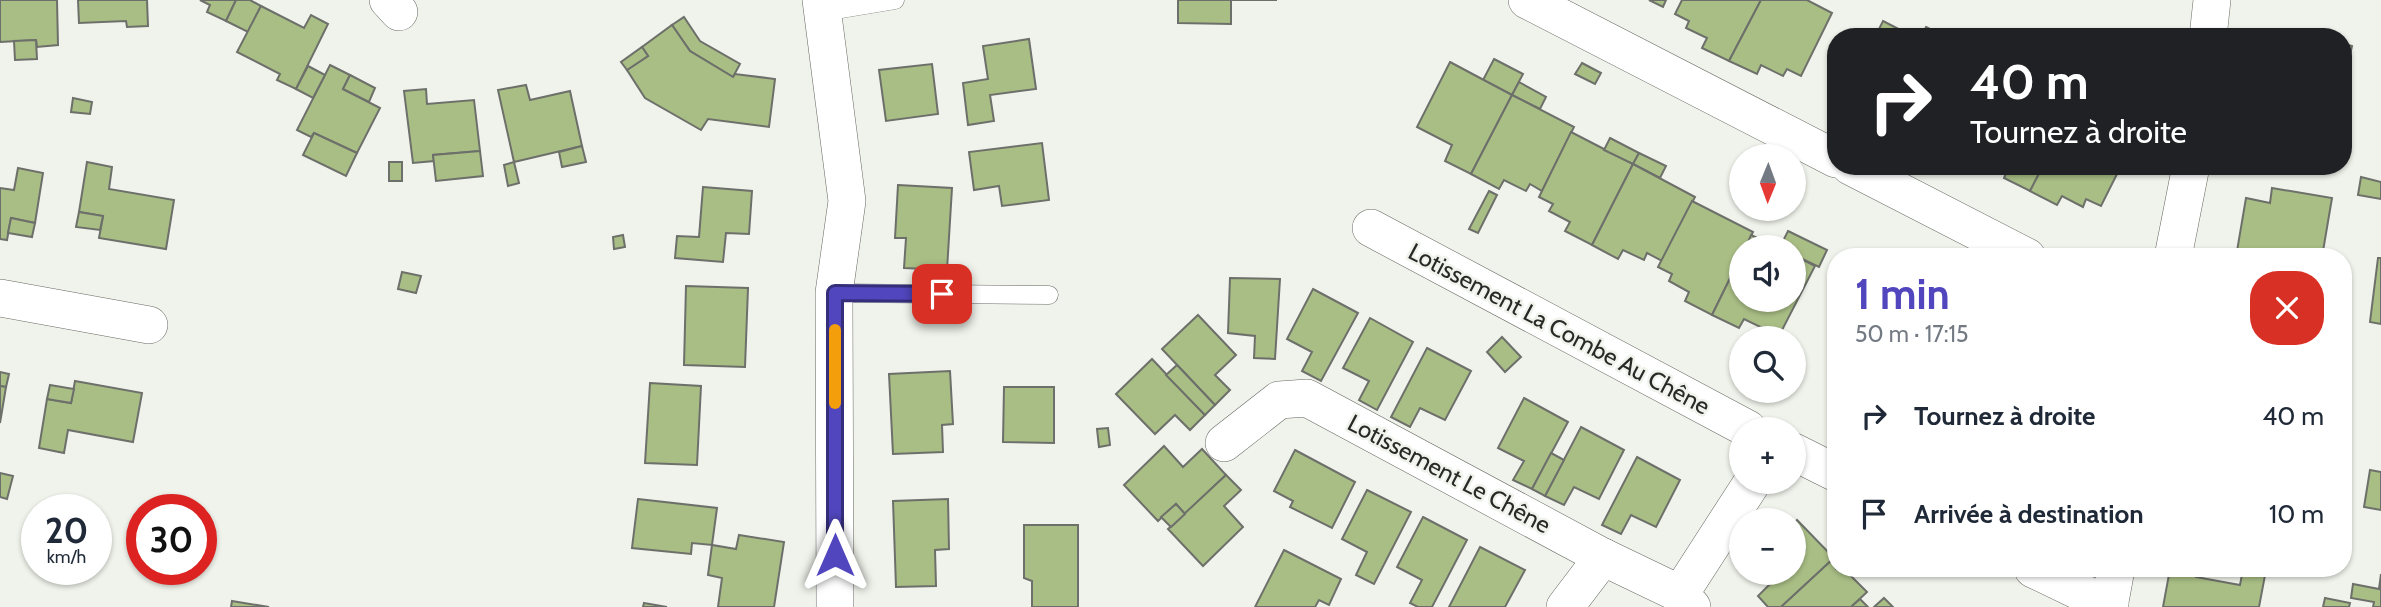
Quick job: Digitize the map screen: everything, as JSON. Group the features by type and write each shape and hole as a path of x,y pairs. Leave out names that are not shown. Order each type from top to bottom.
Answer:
{"street":[{"path":"1527,0 1827,154"},
{"path":"2209,28 2212,0"},
{"path":"822,6 847,201 835,293 835,607"},
{"path":"1868,175 2009,248"},
{"path":"2176,248 2189,175"},
{"name":"Lotissement La Combe Au Chêne","path":"1371,228 1729,419"},
{"path":"0,298 149,325"},
{"name":"Lotissement Le Chêne","path":"1224,443 1279,400 1307,398 1686,601"},
{"path":"1806,458 1827,468"},
{"path":"1686,601 1746,494"},
{"path":"1565,607 1603,557"},
{"path":"2049,577 2110,607 2115,577"}],"lane":[{"path":"822,6 895,0"},
{"path":"835,293 1049,295"}],"building":[{"path":"0,0 57,0 58,45 37,47 36,40 0,42"},
{"path":"78,0 147,0 148,26 127,27 126,21 79,23"},
{"path":"200,0 236,0 226,21 207,12 210,5"},
{"path":"236,0 250,0 261,6 248,32 226,21"},
{"path":"1178,0 1231,0 1231,24 1178,23"},
{"path":"1649,0 1666,0 1663,7"},
{"path":"1682,0 1761,0 1729,61 1702,48 1707,38 1686,28 1689,21 1675,14"},
{"path":"1761,0 1807,0 1832,13 1801,76 1787,69 1783,76 1761,65 1757,74 1729,61"},
{"path":"261,6 304,28 311,15 328,24 296,89 277,80 280,74 237,52"},
{"path":"684,17 700,41 740,64 733,77 690,51 672,25"},
{"path":"1883,21 1897,28 1880,28"},
{"path":"672,25 690,51 733,77 735,74 775,79 769,127 708,119 701,130 645,98 627,70 648,56 642,47"},
{"path":"1029,39 1036,89 990,95 994,121 968,125 963,83 988,79 983,46"},
{"path":"36,40 37,59 15,60 14,41"},
{"path":"642,47 648,56 627,70 621,62"},
{"path":"1494,59 1523,74 1512,95 1483,80"},
{"path":"1450,62 1512,95 1471,174 1445,161 1452,145 1417,127"},
{"path":"1582,63 1601,73 1595,84 1575,74"},
{"path":"932,64 938,114 886,121 879,70"},
{"path":"330,65 350,75 343,89 380,108 357,153 314,133 311,137 297,130"},
{"path":"308,66 325,75 313,98 296,89"},
{"path":"350,75 375,88 369,102 343,89"},
{"path":"1519,82 1546,97 1540,109 1512,95"},
{"path":"526,85 530,100 570,91 582,146 514,162 498,90"},
{"path":"426,89 427,104 474,100 480,151 433,155 434,161 413,163 404,91"},
{"path":"1512,95 1574,127 1542,191 1530,184 1526,191 1504,180 1499,189 1471,174"},
{"path":"73,98 92,102 90,114 71,112"},
{"path":"1571,132 1633,164 1592,245 1565,231 1570,222 1549,211 1553,204 1539,197"},
{"path":"314,133 357,153 346,176 303,155"},
{"path":"1610,138 1639,153 1633,164 1604,150"},
{"path":"1042,143 1049,200 1002,206 999,186 974,190 969,152"},
{"path":"582,146 586,162 562,167 559,152"},
{"path":"480,151 483,176 436,181 433,155"},
{"path":"1639,153 1666,166 1660,178 1633,164"},
{"path":"87,162 112,167 109,189 174,200 166,249 99,238 103,216 79,212"},
{"path":"389,162 402,162 402,181 389,181"},
{"path":"514,162 519,183 508,186 504,165"},
{"path":"1633,164 1695,197 1662,261 1647,253 1644,260 1623,250 1618,259 1592,245"},
{"path":"18,168 43,173 35,223 11,218 7,240 0,239 0,188 14,190"},
{"path":"2005,175 2038,175 2030,191 2004,178"},
{"path":"2038,175 2116,175 2101,206 2086,199 2083,207 2062,196 2057,205 2030,191"},
{"path":"2361,177 2381,182 2381,199 2358,195"},
{"path":"898,185 952,188 947,270 904,268 906,238 895,238"},
{"path":"703,187 752,191 749,234 726,233 723,262 675,258 677,236 699,237"},
{"path":"2272,188 2332,198 2324,248 2238,248 2246,198 2270,203"},
{"path":"1489,191 1497,195 1478,233 1469,229"},
{"path":"1692,201 1753,232 1752,235 1729,235 1729,280 1712,315 1685,301 1689,292 1669,281 1672,274 1658,267"},
{"path":"79,212 103,216 100,230 76,227"},
{"path":"11,218 35,223 32,237 8,233"},
{"path":"623,235 625,247 614,249 613,237"},
{"path":"1806,240 1827,250 1819,267 1806,261"},
{"path":"2378,258 2381,258 2381,324 2370,322"},
{"path":"1806,261 1815,266 1806,284"},
{"path":"402,272 421,276 416,293 398,289"},
{"path":"1230,278 1280,279 1275,359 1254,358 1255,336 1228,333"},
{"path":"1729,280 1729,312 1791,312 1784,326 1758,326 1744,319 1740,326 1735,326 1712,315"},
{"path":"686,286 748,288 745,367 684,365"},
{"path":"1313,289 1358,313 1321,381 1302,371 1312,352 1287,339"},
{"path":"1198,315 1236,355 1215,375 1230,390 1215,405 1162,349"},
{"path":"1370,318 1413,342 1377,410 1359,400 1369,381 1343,368"},
{"path":"1502,337 1521,357 1505,372 1487,352"},
{"path":"1427,348 1471,371 1445,420 1420,408 1410,427 1391,417"},
{"path":"1152,359 1205,415 1190,430 1175,415 1155,434 1116,394"},
{"path":"1177,365 1215,405 1205,415 1166,375"},
{"path":"950,371 953,424 942,425 943,452 893,454 889,374"},
{"path":"0,372 9,374 6,387 0,386"},
{"path":"75,381 142,393 133,442 68,430 64,453 39,448 47,399 71,403"},
{"path":"650,383 701,386 697,465 645,463"},
{"path":"50,385 74,389 71,403 47,399"},
{"path":"0,386 6,387 0,423"},
{"path":"1004,387 1054,387 1054,443 1003,442"},
{"path":"1524,398 1568,422 1532,489 1513,480 1524,461 1498,448"},
{"path":"1581,427 1624,450 1599,499 1574,487 1564,505 1545,496"},
{"path":"1108,428 1110,445 1099,447 1097,429"},
{"path":"1164,446 1183,467 1202,449 1226,475 1185,514 1176,504 1158,521 1124,485"},
{"path":"1295,450 1355,482 1332,528 1290,507 1293,501 1274,491"},
{"path":"1551,453 1564,460 1545,496 1532,489"},
{"path":"1637,457 1680,480 1656,527 1631,515 1621,534 1602,525"},
{"path":"2370,470 2381,472 2381,510 2364,507"},
{"path":"0,473 13,476 7,499 0,497"},
{"path":"1226,475 1241,490 1224,506 1243,527 1203,566 1168,529"},
{"path":"1367,490 1411,512 1374,584 1356,575 1367,552 1342,539"},
{"path":"638,499 717,508 712,545 692,543 691,554 632,548"},
{"path":"948,499 949,549 935,550 936,586 896,587 893,501"},
{"path":"1176,504 1185,514 1171,527 1161,517"},
{"path":"1423,517 1467,540 1432,607 1418,607 1410,603 1422,580 1397,567"},
{"path":"1024,525 1078,525 1078,607 1032,607 1032,581 1024,578"},
{"path":"1806,529 1827,551 1827,564 1806,584"},
{"path":"739,535 784,542 774,607 718,607 722,578 708,575 712,545 736,549"},
{"path":"1480,547 1525,570 1505,607 1449,607"},
{"path":"1284,550 1341,579 1329,605 1319,600 1315,607 1255,607"},
{"path":"1827,564 1827,577 1852,577 1867,592 1851,607 1781,607"},
{"path":"2381,574 2381,607 2373,607 2374,602 2351,598 2353,584 2379,589"},
{"path":"2169,577 2196,577 2240,585 2242,577 2265,577 2259,607 2163,607"},
{"path":"1769,585 1805,585 1781,607 1768,607 1758,596"},
{"path":"1884,598 1893,607 1874,607"},
{"path":"2325,598 2350,603 2349,607 2323,607"},
{"path":"1860,599 1868,607 1851,607"},
{"path":"232,601 269,607 231,607"},
{"path":"644,603 667,607 643,607"}],"slow traffic":[{"path":"835,330 835,403"}],"route":[{"path":"835,555 835,293 942,294"}]}
